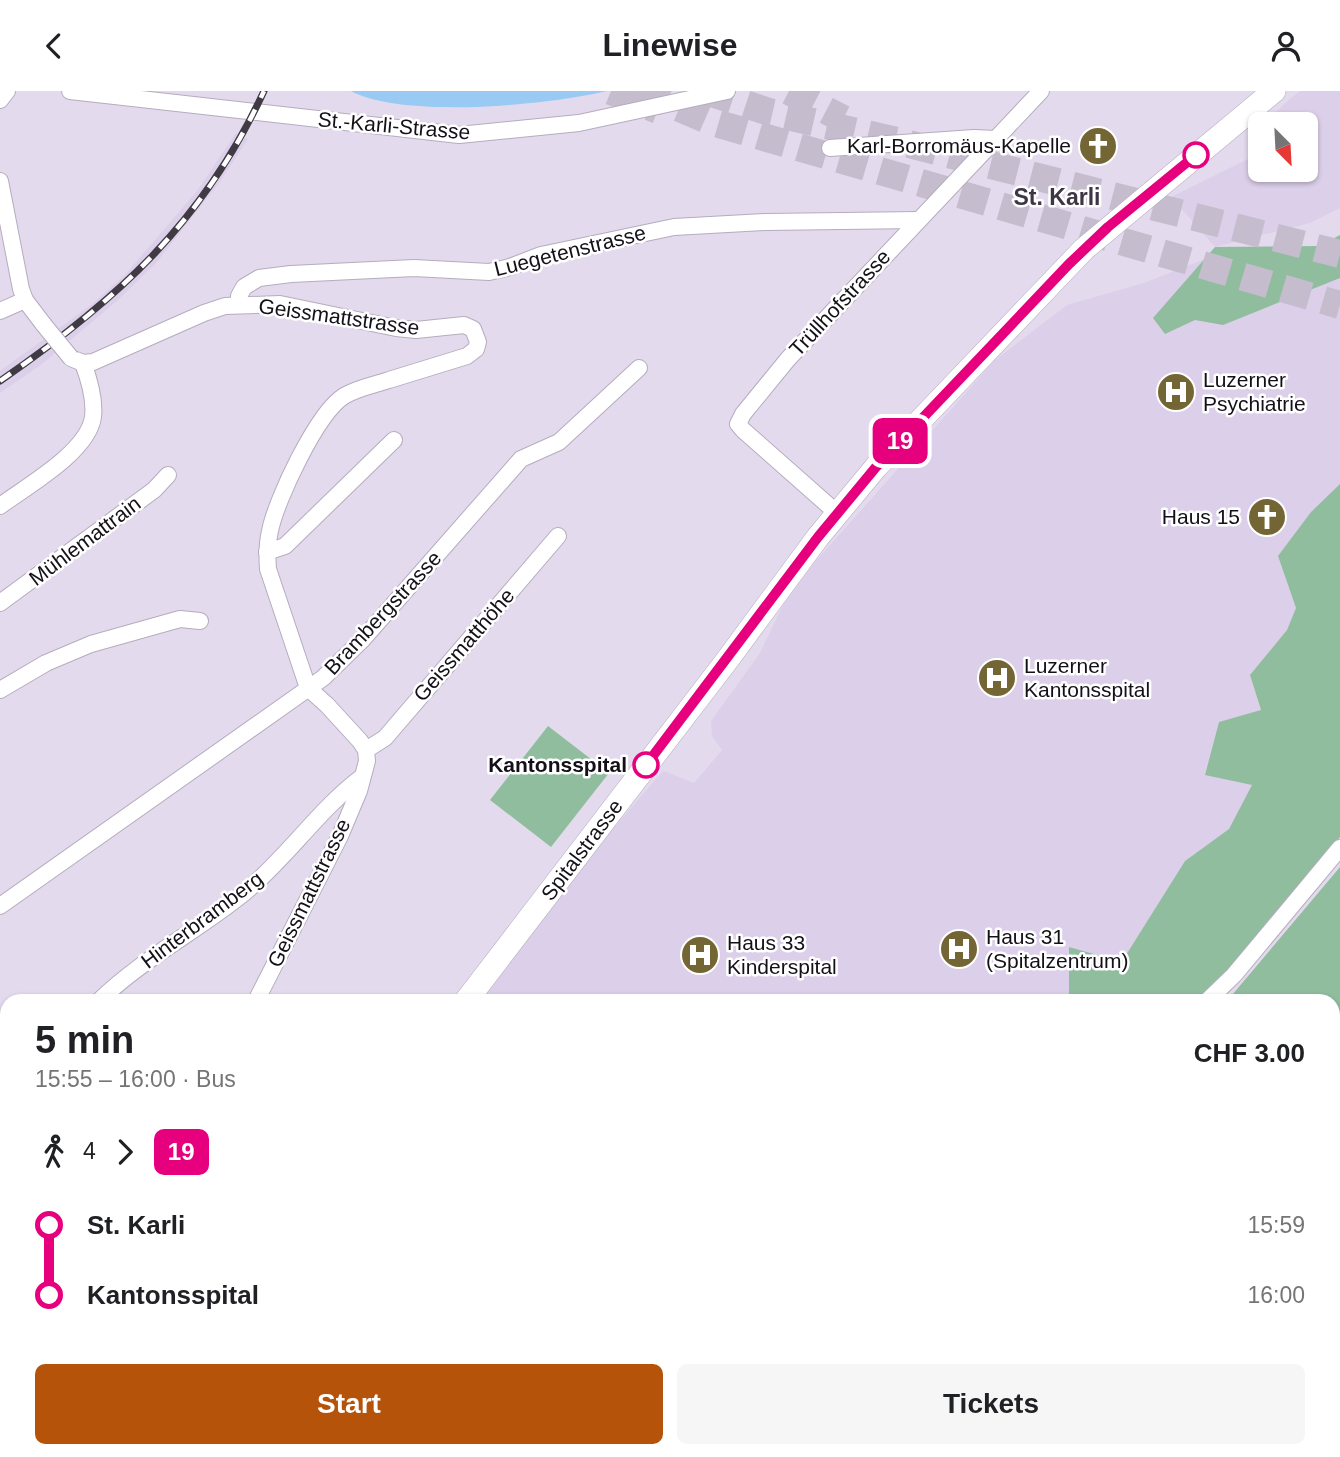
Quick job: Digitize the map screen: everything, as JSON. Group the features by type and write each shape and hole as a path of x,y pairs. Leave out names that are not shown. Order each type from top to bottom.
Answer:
{"main road":[{"name":"Spitalstrasse","path":"471,994 837,513 876,467 1074,259 1268,94"}],"street":[{"path":"0,100 7,91"},
{"name":"St.-Karli-Strasse","path":"70,91 182,97 458,135 579,123 727,91"},
{"name":"Trüllhofstrasse","path":"837,513 738,424 743,414 788,359 1041,91"},
{"path":"830,148 974,138 996,139"},
{"path":"0,181 25,300 77,361 89,383 93,415 83,438 69,454 0,506"},
{"name":"Luegetenstrasse","path":"239,305 239,296 244,287 253,281 291,274 414,268 489,272 541,255 665,228 766,222 918,220"},
{"path":"0,311 25,300"},
{"name":"Geissmattstrasse","path":"77,361 93,362 214,310 239,305 280,304 415,330 464,325 474,329 478,342 476,349 467,356 365,387 334,403 318,422 270,529 268,569 308,688 349,727 366,750 367,761 359,791 340,836 260,994"},
{"name":"Brambergstrasse","path":"0,906 328,673 363,639 521,459 559,442 639,368"},
{"path":"267,552 285,546 394,440"},
{"name":"Mühlemattrain","path":"0,603 154,490 168,475"},
{"name":"Geissmatthöhe","path":"366,750 384,737 558,536"},
{"path":"0,690 46,663 91,644 180,619 200,621"},
{"name":"Hinterbramberg","path":"107,994 139,968 247,891 337,798 362,777"},
{"path":"1214,994 1234,975 1340,848"}],"shaded area":[{"path":"1301,91 1340,91 1340,208 1310,223 1215,247 1171,197 1248,159 1248,182 1318,182 1318,112 1276,112"},
{"path":"236,133 248,139 219,183 156,263 118,300 42,364 0,393 0,371 91,305 125,275 197,191"},
{"name":"Luzerner Kantonsspital","path":"1220,253 1340,257 1340,484 1311,512 1278,556 1296,608 1287,630 1250,675 1261,711 1219,722 1205,774 1253,785 1229,829 1185,861 1126,955 1115,961 1069,947 1069,994 478,994 512,946 661,773 664,771 694,783 722,750 712,736 711,721 760,653 783,605 815,562 995,360 1067,305 1144,283"}],"green space":[{"path":"1340,235 1340,278 1223,325 1195,320 1165,334 1153,318 1215,247 1319,246"},
{"path":"1340,484 1340,837 1232,966 1204,994 1069,994 1069,947 1115,960 1126,955 1185,861 1229,829 1252,785 1205,775 1219,722 1261,710 1250,675 1287,630 1296,608 1278,556 1311,512"},
{"path":"548,726 609,773 551,847 490,800"},
{"path":"1340,867 1340,994 1233,994"}],"water":[{"path":"351,91 607,91 514,105 439,107 374,100"}],"tunnel":[{"path":"611,91 658,110"},
{"path":"641,91 712,122 1340,305"},
{"path":"706,91 769,112 897,141 1340,254"},
{"path":"789,91 843,119"}],"railway":[{"path":"0,381 82,320 119,289 153,255 185,219 214,180 264,91"}],"bus line":[{"name":"19","path":"646,765 818,537 876,467 1069,264 1108,227 1196,155"}],"place":[{"name":"Karl-Borromäus-Kapelle","path":"1098,146"},
{"name":"Luzerner Psychiatrie","path":"1176,392"},
{"name":"Haus 15","path":"1267,517"},
{"name":"Luzerner Kantonsspital","path":"997,678"},
{"name":"Kantonsspital","path":"646,765"},
{"name":"Haus 31 (Spitalzentrum)","path":"959,949"},
{"name":"Haus 33 Kinderspital","path":"700,955"}],"district":[{"name":"St. Karli","path":"1057,197"}]}
